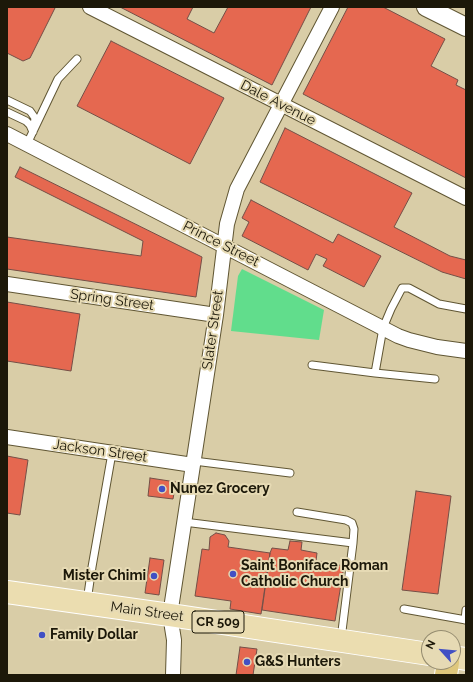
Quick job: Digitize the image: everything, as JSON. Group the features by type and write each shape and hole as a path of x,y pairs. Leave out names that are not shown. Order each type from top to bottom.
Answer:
{"main road":[{"name":"Main Street","path":"7,592 421,653"}],"street":[{"name":"Dale Avenue","path":"90,7 466,198"},
{"name":"Slater Street","path":"173,675 174,640 170,615 216,315 227,224 237,189 332,7"},
{"path":"426,7 466,27"},
{"name":"Prince Street","path":"7,134 30,138 224,246 398,336 437,347 466,351"},
{"name":"Spring Street","path":"7,284 216,315"},
{"name":"Jackson Street","path":"7,437 112,453 194,463"}],"lane":[{"path":"30,138 58,78 77,59"},
{"path":"7,100 30,111 35,118 30,138"},
{"path":"7,112 26,121 30,125 30,138"},
{"path":"375,373 383,328 402,288 409,288 439,304 466,309"},
{"path":"312,365 435,379"},
{"path":"87,603 112,453"},
{"path":"194,463 290,473"},
{"path":"297,512 346,520 352,523 354,529 353,543 340,641"},
{"path":"184,522 353,543"},
{"path":"404,610 465,620 466,610"}],"green space":[{"path":"242,269 324,310 319,340 231,331 238,276"}],"building":[{"path":"7,7 55,8 30,58 23,61 7,53"},
{"path":"120,7 193,7 187,19 214,33 228,7 311,7 272,85"},
{"path":"348,7 383,7 445,39 431,66 458,80 456,85 466,90 466,178 303,94"},
{"path":"111,41 224,98 190,164 77,106"},
{"path":"285,128 412,193 394,227 450,256 466,260 466,279 442,272 260,182"},
{"path":"20,167 202,257 196,297 7,269 7,237 141,256 143,241 15,177"},
{"path":"251,200 333,243 338,234 381,256 364,287 323,266 327,259 316,254 308,270 242,236 249,222 242,218"},
{"path":"7,302 80,314 71,371 7,361"},
{"path":"7,456 28,460 20,515 7,513"},
{"name":"Nunez Grocery","path":"150,478 176,482 173,499 148,496"},
{"path":"416,491 451,496 438,594 402,590"},
{"name":"Saint Boniface Roman Catholic Church","path":"216,533 225,535 229,541 228,547 270,553 261,614 230,609 231,601 195,596 202,549 209,550 210,537"},
{"path":"290,541 302,542 301,550 317,553 316,561 344,566 335,621 262,610 272,548 288,550"},
{"name":"Mister Chimi","path":"150,558 164,560 159,595 145,593"},
{"name":"G&S Hunters","path":"240,647 257,649 253,675 236,675"}],"place":[{"name":"Nunez Grocery","path":"162,489"},
{"name":"Saint Boniface Roman Catholic Church","path":"233,574"},
{"name":"Mister Chimi","path":"154,576"},
{"name":"Family Dollar","path":"42,635"},
{"name":"G&S Hunters","path":"247,662"}]}
